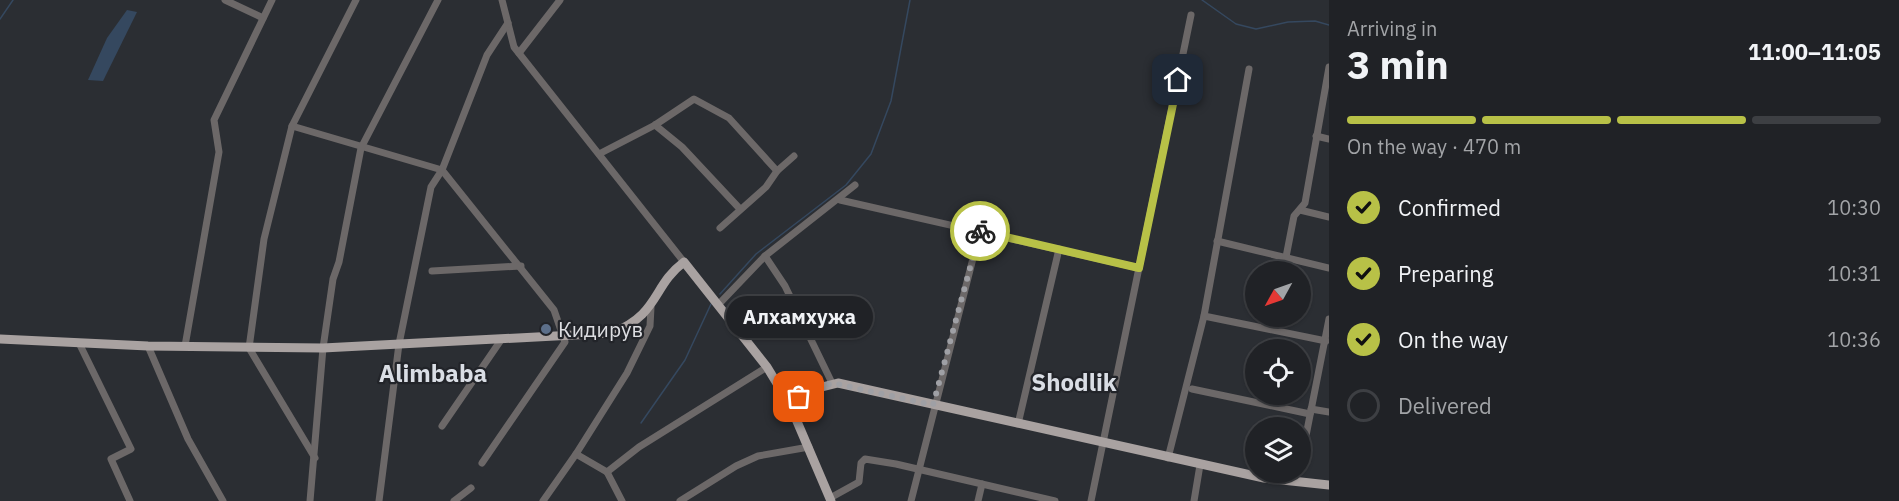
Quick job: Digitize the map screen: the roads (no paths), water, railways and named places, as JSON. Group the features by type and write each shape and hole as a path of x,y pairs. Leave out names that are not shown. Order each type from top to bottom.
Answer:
{"main road":[{"path":"0,339 148,346 323,348 612,333 632,324 651,307 676,268 684,262 767,367 790,405 831,499"},
{"path":"790,405 809,392 832,383 1200,465 1245,471"},
{"path":"1311,480 1329,485"}],"street":[{"path":"225,0 262,18"},
{"path":"185,346 219,152 214,120 272,0"},
{"path":"315,458 249,348 264,239 292,126 356,0"},
{"path":"310,501 323,348 333,279 339,262 361,148 438,0"},
{"path":"502,0 514,47 684,262"},
{"path":"519,53 560,0"},
{"path":"1091,501 1191,15"},
{"path":"379,501 399,344 430,188 442,170 487,55 508,23"},
{"path":"1286,257 1293,216 1305,203 1329,67"},
{"path":"1168,458 1204,316 1249,69"},
{"path":"599,153 655,125 694,99 729,118 777,171"},
{"path":"655,125 682,147 740,209"},
{"path":"292,126 442,170 554,310 565,336 565,342 482,463"},
{"path":"1316,136 1329,139"},
{"path":"720,228 766,187 777,171 794,156"},
{"path":"718,305 765,256 840,200 855,185"},
{"path":"840,200 1139,268"},
{"path":"1300,210 1329,217"},
{"path":"911,501 933,405 980,231"},
{"path":"1217,240 1329,268"},
{"path":"1018,424 1059,249"},
{"path":"765,256 785,286 832,383"},
{"path":"432,271 520,266"},
{"path":"543,501 576,454 627,373 650,326 651,307"},
{"path":"1204,316 1327,341"},
{"path":"1310,417 1327,341 1329,319"},
{"path":"442,426 501,339"},
{"path":"79,343 131,449 111,459 130,501"},
{"path":"148,346 188,440 223,501"},
{"path":"607,472 639,447 767,367"},
{"path":"1192,389 1311,412 1329,412"},
{"path":"680,501 736,466 758,456 809,447"},
{"path":"576,454 607,472 622,501"},
{"path":"831,499 859,482 861,463 865,459 896,464 1053,501"},
{"path":"1194,501 1200,465"},
{"path":"978,501 982,484"},
{"path":"454,501 471,488"},
{"path":"381,492 388,501"}],"water":[{"path":"127,10 137,12 103,81 88,80 107,38"}],"waterway":[{"path":"0,19 13,0"},
{"path":"720,294 756,254 846,185 871,154 891,101 910,0"},
{"path":"1202,0 1236,24 1256,29 1288,22 1315,21 1329,25"},
{"path":"641,423 685,360 711,304"}],"place":[{"name":"Кидирув","path":"546,329"},
{"name":"Алхамхужа","path":"799,397"}],"district":[{"name":"Alimbaba","path":"433,373"},
{"name":"Shodlik","path":"1074,382"}]}
